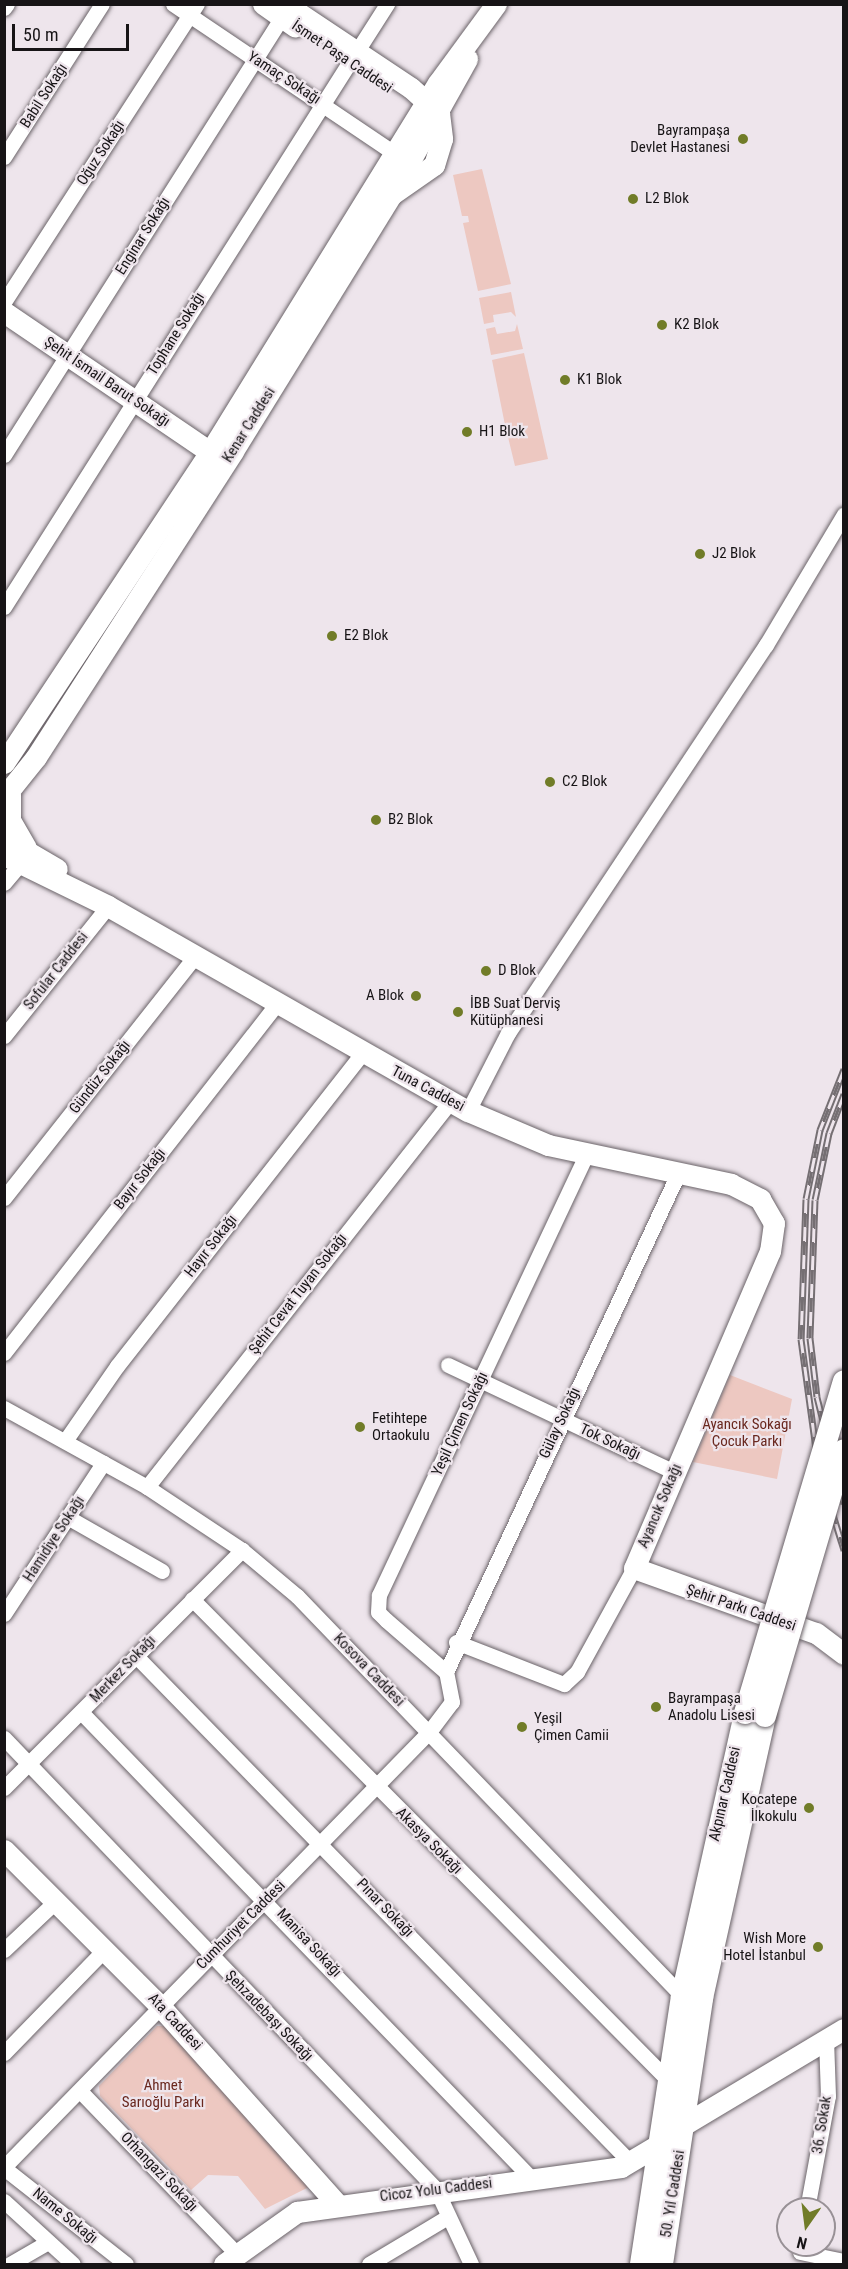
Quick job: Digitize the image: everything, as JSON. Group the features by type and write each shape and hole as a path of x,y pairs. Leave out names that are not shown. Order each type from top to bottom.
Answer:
{"main road":[{"name":"İsmet Paşa Caddesi","path":"263,4 284,8 429,108"},
{"name":"Kenar Caddesi","path":"4,763 210,452 394,153 429,108 496,4"},
{"name":"Kenar Caddesi","path":"7,795 233,451 391,195 434,165 442,139 429,108"},
{"name":"Şehit İsmail Barut Sokağı","path":"4,312 210,452"},
{"path":"7,795 17,857"},
{"name":"Tuna Caddesi","path":"4,838 17,857 90,889 108,906 276,1005 459,1106 586,1156 740,1187 770,1211"},
{"name":"Ayancık Sokağı","path":"634,1568 770,1251 770,1211"},
{"name":"Akpınar Caddesi","path":"658,2145 682,1995 843,1381"},
{"name":"Akpınar Caddesi","path":"685,2124 702,1998 755,1714 843,1450"},
{"name":"Şehir Parkı Caddesi","path":"634,1568 816,1633 843,1654"},
{"name":"Ata Caddesi","path":"4,1850 160,2006 336,2203"},
{"path":"658,2145 685,2124 835,2035"},
{"name":"50. Yıl Caddesi","path":"662,2265 685,2124"},
{"name":"50. Yıl Caddesi","path":"641,2265 658,2145"},
{"name":"Cicoz Yolu Caddesi","path":"230,2259 280,2220 336,2203 435,2189 532,2180 631,2163 658,2145"}],"street":[{"path":"4,9 7,4"},
{"name":"Babil Sokağı","path":"4,157 102,4"},
{"name":"Yamaç Sokağı","path":"173,4 193,10 256,59 394,153"},
{"name":"Tophane Sokağı","path":"4,607 387,4"},
{"name":"Enginar Sokağı","path":"4,455 256,59 284,8"},
{"name":"Oğuz Sokağı","path":"4,302 193,10"},
{"name":"Şehit Cevat Tuyan Sokağı","path":"147,1486 459,1106 766,645 843,514"},
{"path":"4,884 17,857"},
{"name":"Sofular Caddesi","path":"4,1036 108,906"},
{"name":"Gündüz Sokağı","path":"4,1198 195,956"},
{"name":"Bayır Sokağı","path":"4,1353 276,1005"},
{"name":"Hayır Sokağı","path":"65,1441 117,1366 362,1054"},
{"name":"Yeşil Çimen Sokağı","path":"446,1672 386,1620 377,1603 586,1156"},
{"name":"Gülay Sokağı","path":"446,1672 456,1642 677,1176"},
{"name":"Tok Sokağı","path":"448,1365 674,1472"},
{"name":"Kosova Caddesi","path":"6,1411 147,1486 242,1550 297,1596 682,1995"},
{"name":"Hamidiye Sokağı","path":"4,1614 103,1463"},
{"path":"69,1518 162,1571"},
{"name":"Merkez Sokağı","path":"4,1788 242,1550"},
{"name":"Ayancık Sokağı","path":"456,1642 564,1684 577,1672 634,1568"},
{"name":"Akasya Sokağı","path":"192,1599 669,2080"},
{"name":"Pınar Sokağı","path":"136,1656 322,1842 631,2163"},
{"name":"Cumhuriyet Caddesi","path":"4,2167 82,2092 160,2006 429,1732 452,1702 446,1672"},
{"name":"Manisa Sokağı","path":"81,1712 267,1899 532,2180"},
{"name":"Şehzadebaşı Sokağı","path":"4,1738 435,2189"},
{"path":"4,1950 56,1901"},
{"path":"4,2053 104,1950"},
{"name":"36. Sokak","path":"809,2197 828,2096 835,2035"},
{"name":"Orhangazi Sokağı","path":"82,2092 230,2259"},
{"name":"Name Sokağı","path":"4,2167 126,2265"},
{"path":"435,2189 446,2218 471,2265"},
{"path":"4,2201 73,2265"},
{"path":"369,2265 446,2218"},
{"path":"10,2265 48,2242"},
{"path":"818,2257 843,2261"}],"green space":[{"path":"482,169 511,284 478,291 463,223 469,222 468,216 462,216 453,175"},
{"path":"511,292 516,317 511,312 493,315 494,322 484,324 479,298"},
{"path":"517,324 523,349 491,355 486,329 495,327 497,334 515,331"},
{"path":"524,353 548,459 515,466 508,437 512,430 506,430 492,360"},
{"name":"Ayancık Sokağı Çocuk Parkı","path":"730,1375 792,1399 777,1479 693,1462"},
{"name":"Ahmet Sarıoğlu Parkı","path":"157,2026 165,2026 310,2184 307,2188 265,2209 238,2176 208,2175 191,2190 100,2096 99,2086"}],"railway":[{"path":"844,1069 820,1130 806,1199 801,1339 819,1470 844,1550"},
{"path":"844,1094 829,1133 815,1200 810,1338 817,1397 844,1504"}],"place":[{"name":"Bayrampaşa Devlet Hastanesi","path":"743,139"},
{"name":"L2 Blok","path":"633,199"},
{"name":"K2 Blok","path":"662,325"},
{"name":"K1 Blok","path":"565,380"},
{"name":"H1 Blok","path":"467,432"},
{"name":"J2 Blok","path":"700,554"},
{"name":"E2 Blok","path":"332,636"},
{"name":"C2 Blok","path":"550,782"},
{"name":"B2 Blok","path":"376,820"},
{"name":"D Blok","path":"486,971"},
{"name":"A Blok","path":"416,996"},
{"name":"İBB Suat Derviş Kütüphanesi","path":"458,1012"},
{"name":"Fetihtepe Ortaokulu","path":"360,1427"},
{"name":"Bayrampaşa Anadolu Lisesi","path":"656,1707"},
{"name":"Yeşil Çimen Camii","path":"522,1727"},
{"name":"Kocatepe İlkokulu","path":"809,1808"},
{"name":"Wish More Hotel İstanbul","path":"818,1947"}]}
